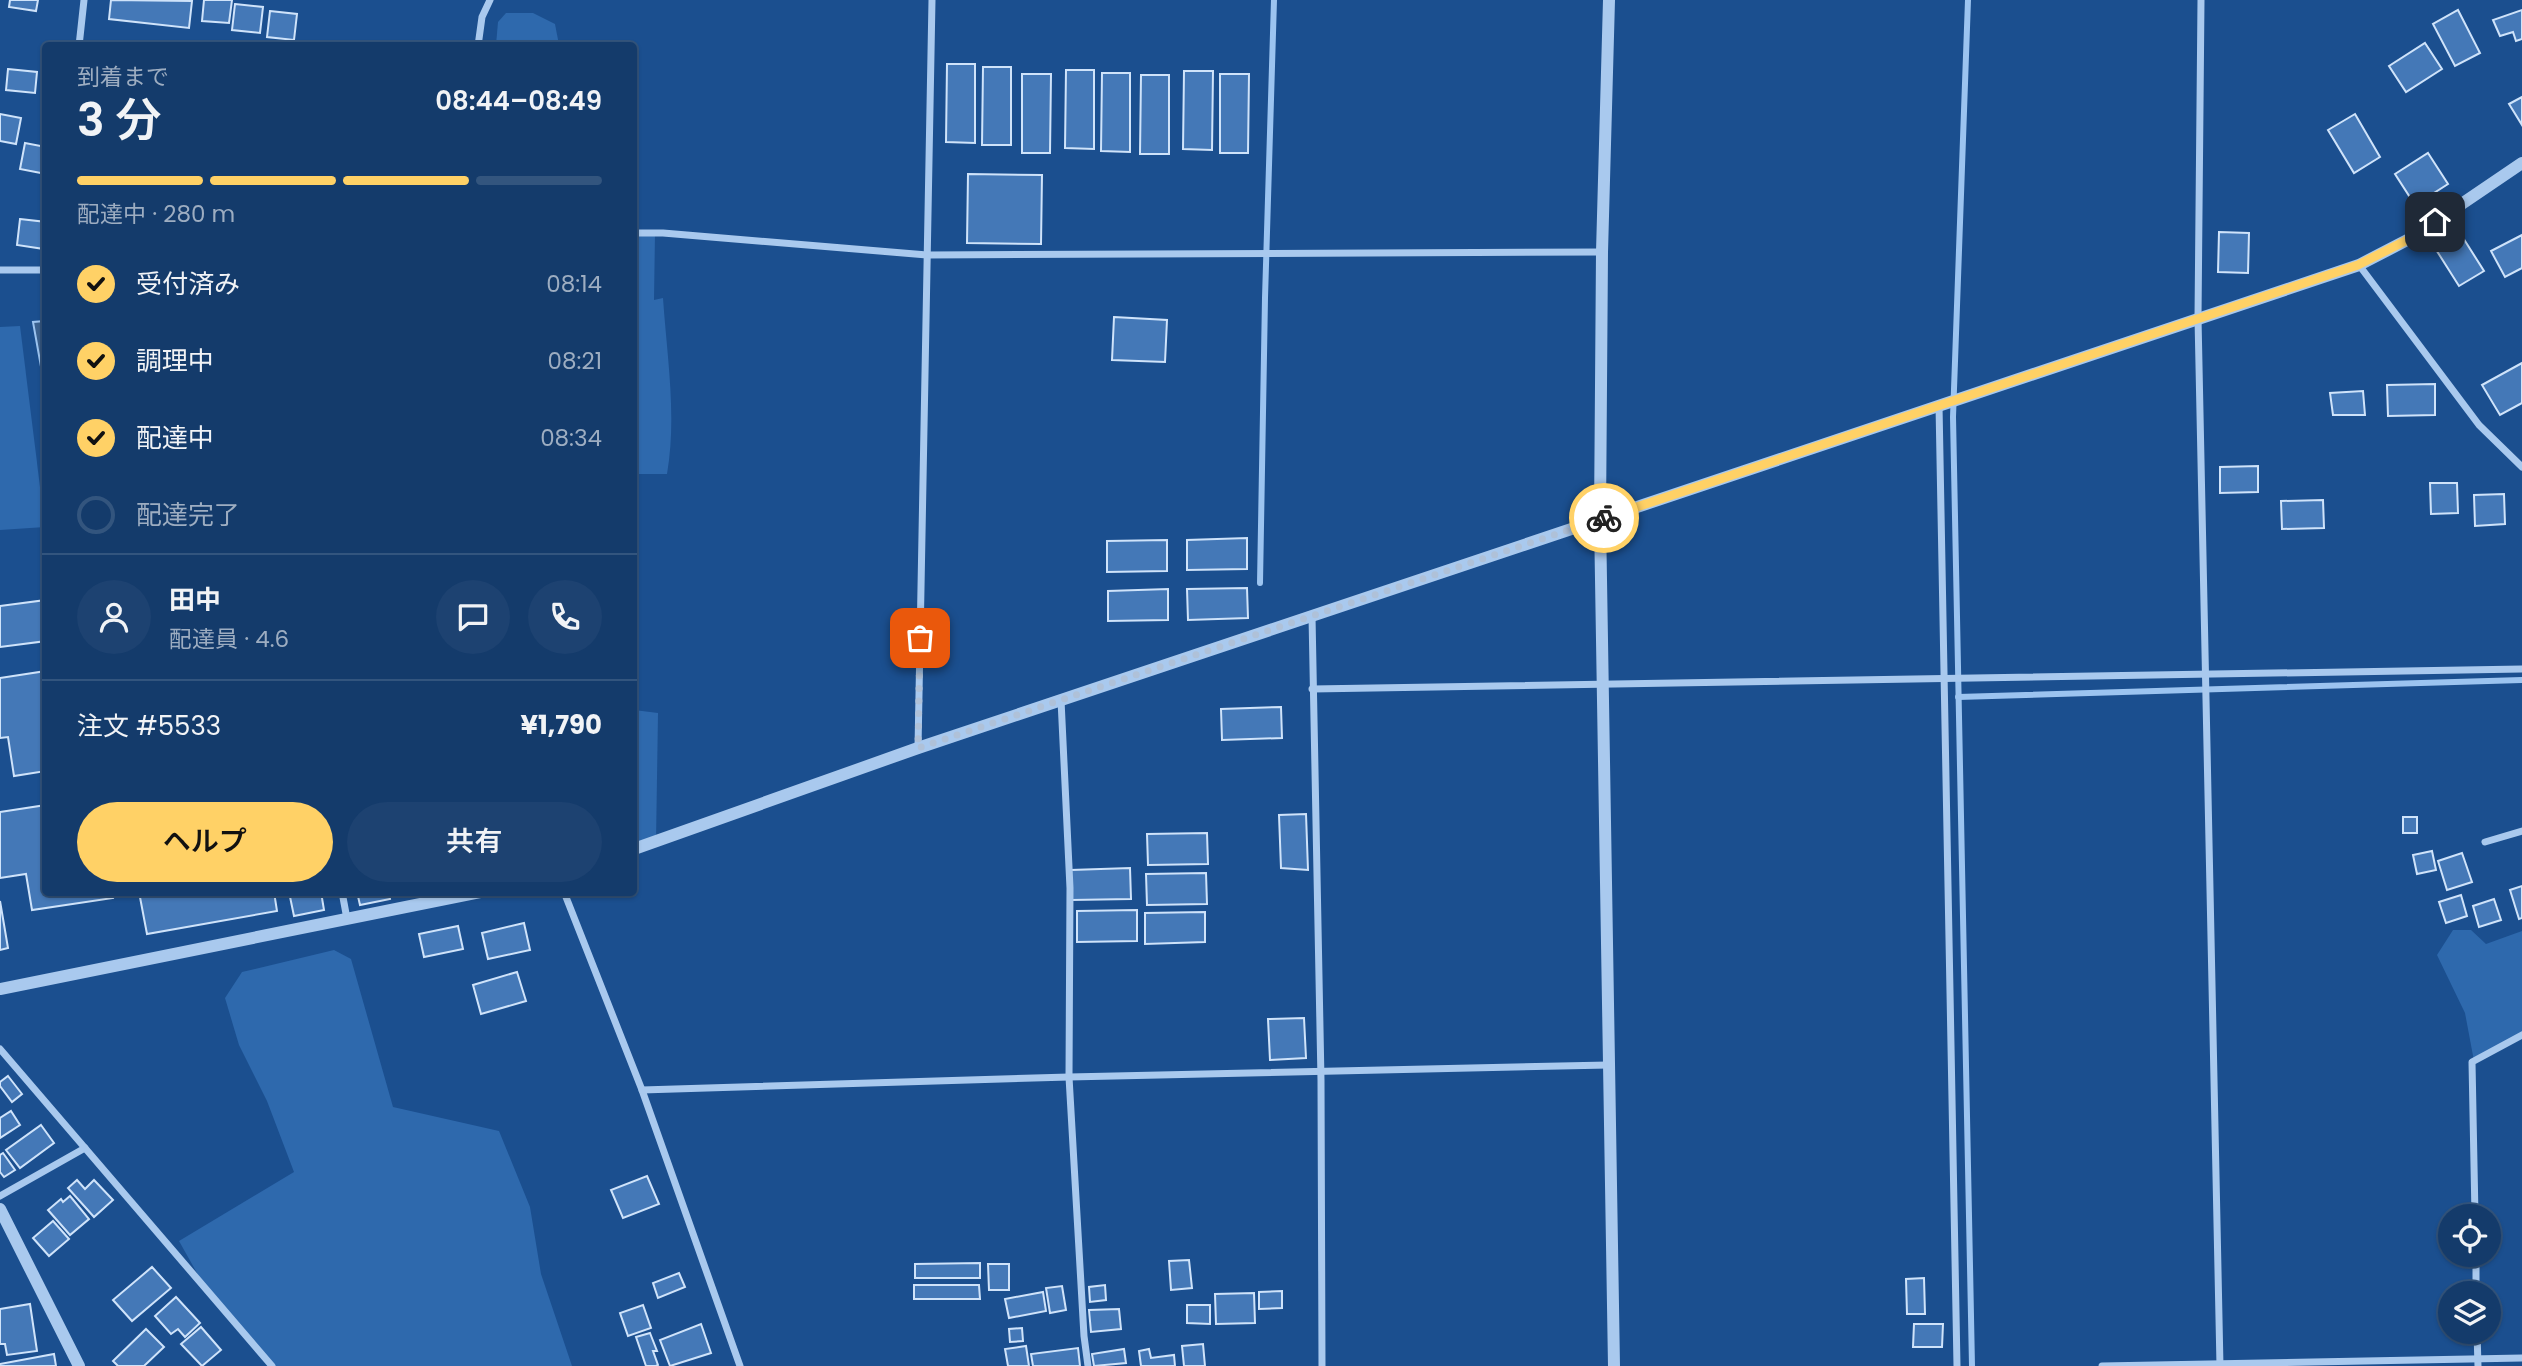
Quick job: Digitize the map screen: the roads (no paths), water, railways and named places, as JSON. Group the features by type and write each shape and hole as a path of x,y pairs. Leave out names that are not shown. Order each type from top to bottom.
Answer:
{"street":[{"path":"79,42 84,0"},
{"path":"479,42 482,17 490,0"},
{"path":"918,748 932,0"},
{"path":"1609,0 1602,252 1600,519 1614,1366"},
{"path":"2201,0 2197,318 2220,1365"},
{"path":"637,848 918,748 2358,265 2413,237 2522,163"},
{"path":"637,233 927,255 1602,252"},
{"path":"2358,265 2479,425 2522,467"},
{"path":"0,270 42,270"},
{"path":"1939,405 1942,679 1957,1366"},
{"path":"1312,615 1321,1072 1322,1366"},
{"path":"1312,689 2522,669"},
{"path":"1062,700 1070,888 1069,1077 1088,1366"},
{"path":"2485,842 2522,831"},
{"path":"343,896 347,919"},
{"path":"0,989 460,896"},
{"path":"566,896 642,1090 740,1366"},
{"path":"2475,1204 2472,1062 2522,1035"},
{"path":"0,1049 272,1366"},
{"path":"642,1090 1608,1065"},
{"path":"0,1196 85,1148"},
{"path":"0,1209 79,1366"},
{"path":"2477,1344 2478,1362"},
{"path":"2102,1366 2478,1362 2522,1358"}],"waterway":[{"path":"1260,583 1274,0"},
{"path":"1968,0 1953,417 1972,1366"},
{"path":"1958,697 2522,680"}]}
